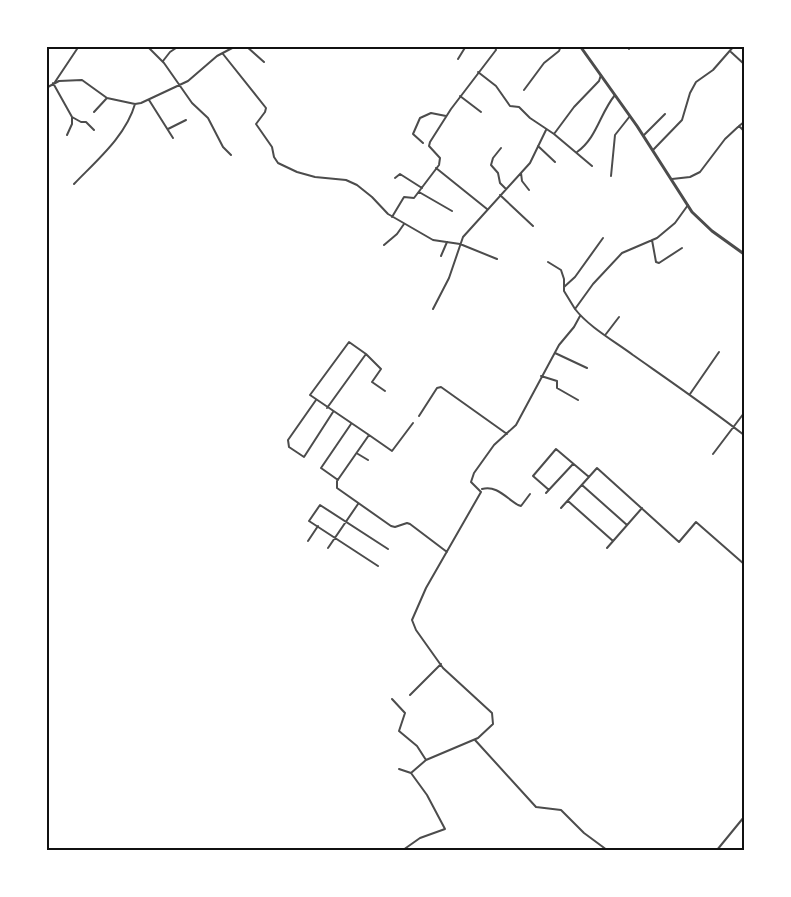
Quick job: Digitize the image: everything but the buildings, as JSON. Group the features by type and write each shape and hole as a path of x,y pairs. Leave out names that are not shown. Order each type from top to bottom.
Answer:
{"street":[{"path":"54,83 79,46"},
{"path":"147,46 163,61 192,103 208,118 223,147 231,155"},
{"path":"163,61 179,46"},
{"path":"246,46 264,62"},
{"path":"458,59 466,46"},
{"path":"392,217 403,198 413,199 441,160 429,144 460,96 496,50 495,46"},
{"path":"524,90 544,63 559,51 561,46"},
{"path":"580,46 616,95 688,205 712,231 744,254"},
{"path":"652,151 682,120 690,93 696,82 713,70 734,46"},
{"path":"47,87 54,83 82,80 107,99 135,104 149,100 196,76 217,56 235,47"},
{"path":"730,51 744,64"},
{"path":"223,54 266,108 256,124 272,147 275,160 297,172 315,177 346,180 357,185 392,217 433,240 460,244 497,259"},
{"path":"478,72 496,86 510,106 519,107 592,166"},
{"path":"554,134 574,107 599,81 601,75"},
{"path":"54,83 72,117 72,124 67,135"},
{"path":"577,152 592,136 616,95"},
{"path":"460,96 481,112"},
{"path":"94,112 107,99"},
{"path":"149,100 173,138"},
{"path":"74,184 118,136 131,116 135,104"},
{"path":"423,143 413,134 420,118 431,113 446,116"},
{"path":"643,136 665,114"},
{"path":"611,176 615,135 630,116"},
{"path":"72,117 81,122 87,122 94,130"},
{"path":"168,129 186,120"},
{"path":"672,179 690,177 700,172 725,139 744,122"},
{"path":"739,126 744,131"},
{"path":"433,309 466,233 530,163 546,130"},
{"path":"538,146 555,162"},
{"path":"501,148 493,158 491,165 498,173 500,183 506,189"},
{"path":"436,168 487,209"},
{"path":"521,173 522,181 529,190"},
{"path":"395,178 400,174 422,188"},
{"path":"419,192 452,211"},
{"path":"500,195 533,226"},
{"path":"575,309 622,253 652,240 675,223 688,205"},
{"path":"384,245 397,234 404,224"},
{"path":"564,287 571,282 603,238"},
{"path":"652,240 659,263 682,248"},
{"path":"441,256 447,243"},
{"path":"548,262 561,270 566,297 580,316 744,435"},
{"path":"411,772 426,760 475,740 491,727 494,717 492,712 460,685 441,664 412,622 426,588 482,492 471,480 494,445 516,425 559,345 580,316"},
{"path":"605,335 619,317"},
{"path":"385,391 372,382 381,369 349,342 310,395 392,451 413,423"},
{"path":"690,394 719,352"},
{"path":"555,353 587,368"},
{"path":"327,408 366,354"},
{"path":"541,376 558,381 556,387 578,400"},
{"path":"419,416 437,388 441,387 507,434"},
{"path":"316,400 288,440 289,447 304,457 333,412"},
{"path":"713,454 744,413"},
{"path":"338,480 321,468 351,424"},
{"path":"369,435 338,480 336,485 339,491 391,526 410,524 447,552"},
{"path":"549,490 533,476 556,449 589,477"},
{"path":"357,453 368,460"},
{"path":"546,493 573,463"},
{"path":"561,508 597,468 679,542 696,522 744,564"},
{"path":"582,485 627,525"},
{"path":"480,489 489,487 495,489 518,506 521,506 530,494"},
{"path":"568,501 613,541"},
{"path":"378,567 309,521 320,504 388,549"},
{"path":"328,548 358,504"},
{"path":"607,548 642,508"},
{"path":"308,541 318,526"},
{"path":"410,695 441,664"},
{"path":"392,699 405,713 399,731 417,746 426,760"},
{"path":"475,740 536,807 561,810 584,833 607,850"},
{"path":"399,769 411,772 427,795 445,829 420,838 403,850"},
{"path":"717,850 744,817"}]}
